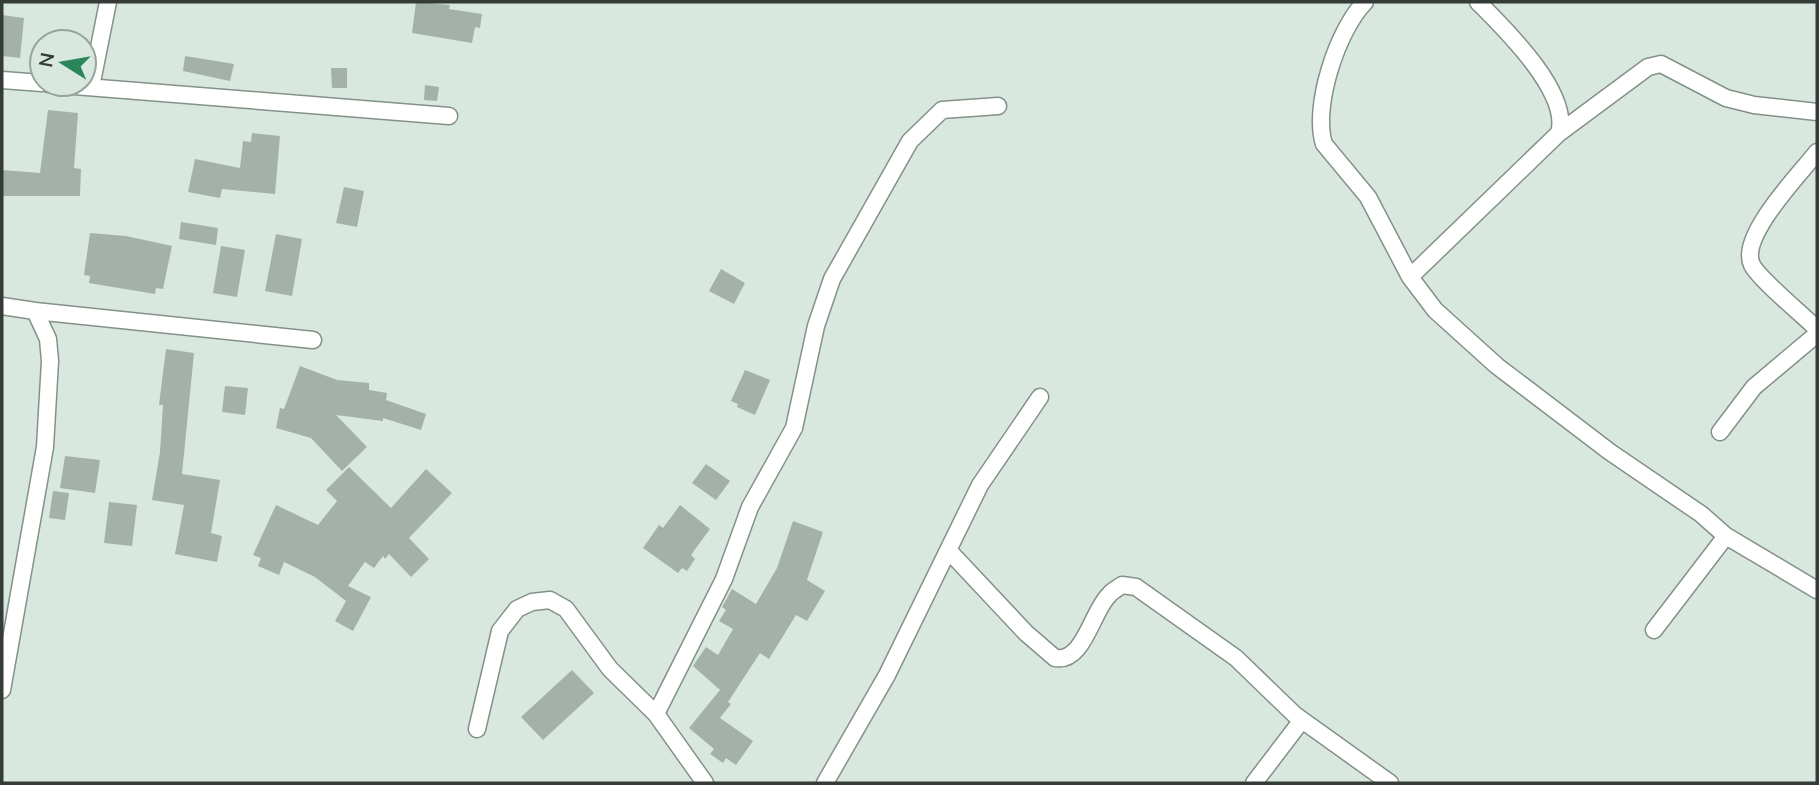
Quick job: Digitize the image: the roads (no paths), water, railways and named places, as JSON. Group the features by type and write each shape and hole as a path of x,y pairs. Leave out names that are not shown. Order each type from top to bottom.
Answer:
{"street":[{"path":"98,52 108,2"},
{"path":"1365,2 1353,14 1338,46 1329,76 1321,134 1324,144 1367,197 1410,277 1435,310 1497,366 1610,452 1701,514 1726,536 1817,590"},
{"path":"1478,2 1531,59 1553,97 1561,118 1559,133"},
{"path":"1410,277 1559,133 1648,67 1661,64 1726,97 1754,105 1817,112"},
{"path":"2,80 28,82"},
{"path":"98,88 449,116"},
{"path":"656,714 724,579 750,506 794,428 816,326 832,279 910,141 942,110 998,106"},
{"path":"1720,432 1754,387 1817,331 1752,265 1749,250 1757,229 1817,152"},
{"path":"2,306 313,340"},
{"path":"2,690 45,447 50,361 48,339 35,311"},
{"path":"825,783 887,675 979,485 1040,397"},
{"path":"1654,630 1726,536"},
{"path":"949,551 1026,633 1055,658 1068,657 1076,650 1107,596 1122,585 1129,584 1236,658 1302,720 1390,783"},
{"path":"477,729 500,631 517,609 532,602 550,600 566,609 610,669 656,714 705,783"},
{"path":"1254,783 1302,720"}]}
